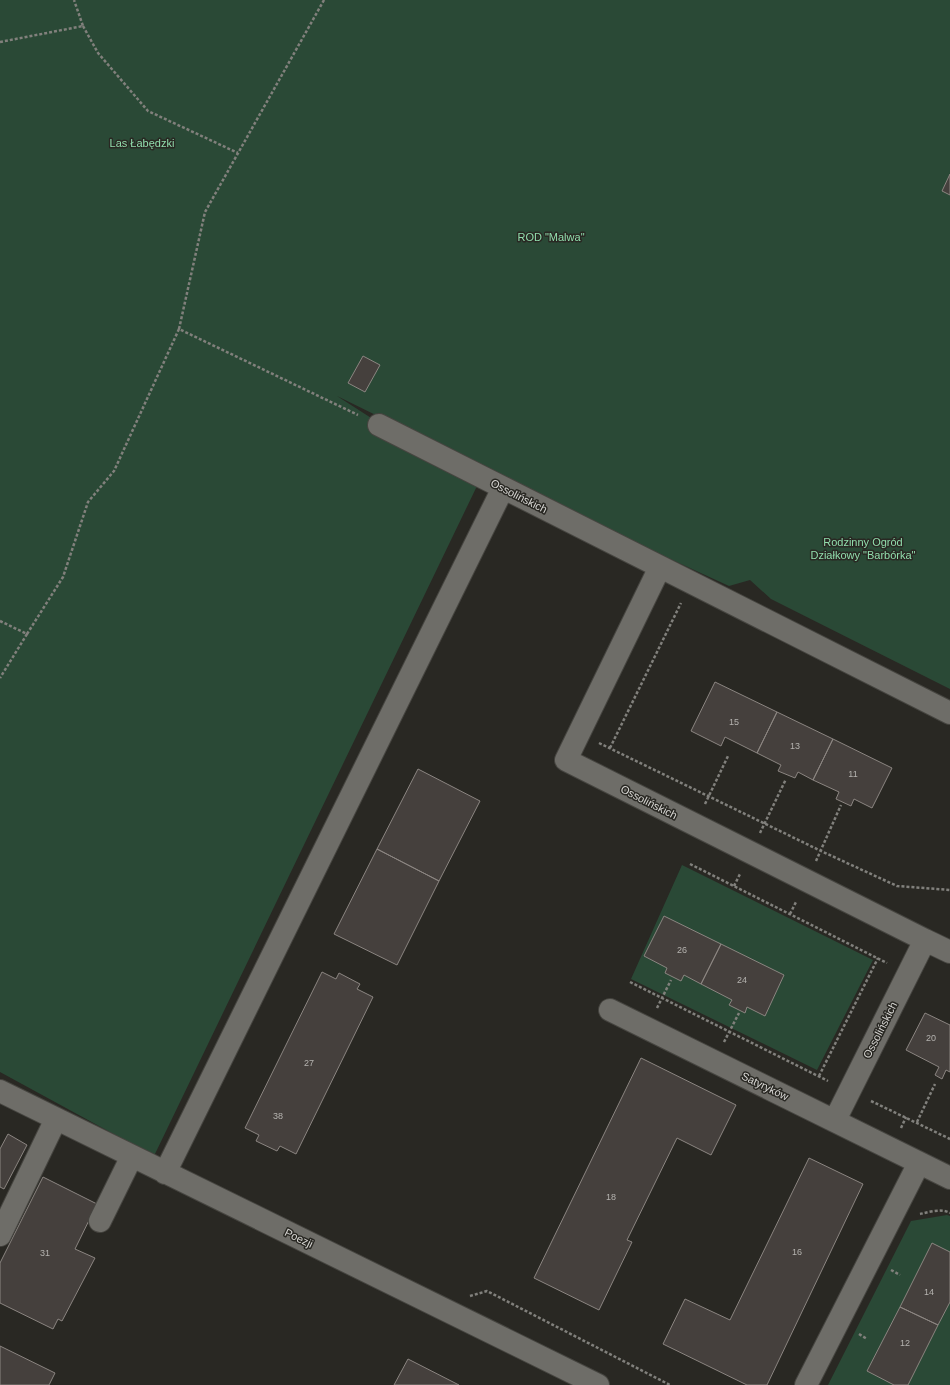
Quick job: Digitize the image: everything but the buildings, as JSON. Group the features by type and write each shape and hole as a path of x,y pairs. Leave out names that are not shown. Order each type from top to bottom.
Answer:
{"street":[{"name":"Ossolińskich","path":"379,425 950,712"},
{"path":"165,1173 504,488"},
{"name":"Ossolińskich","path":"660,567 566,760 950,952"},
{"name":"Ossolińskich","path":"835,1120 925,940"},
{"name":"Satyryków","path":"610,1010 950,1178"},
{"name":"Poezji","path":"0,1091 598,1385"},
{"path":"0,1235 56,1119"},
{"path":"100,1221 132,1156"},
{"path":"806,1385 919,1163"}],"path":[{"path":"74,0 83,26 98,53 148,111 238,152"},
{"path":"0,678 63,577 88,502 114,471 179,329 205,212 324,0"},
{"path":"0,42 83,26"},
{"path":"179,329 379,425"},
{"path":"610,748 691,583"},
{"path":"0,622 27,634"},
{"path":"598,742 821,851 898,886 950,890"},
{"path":"702,810 728,756"},
{"path":"758,837 786,779"},
{"path":"814,865 841,805"},
{"path":"690,864 892,965"},
{"path":"734,886 742,868"},
{"path":"790,914 797,900"},
{"path":"819,1076 878,958"},
{"path":"656,1009 671,980"},
{"path":"630,982 833,1083"},
{"path":"722,1046 739,1013"},
{"path":"917,1122 935,1084"},
{"path":"867,1097 950,1139"},
{"path":"901,1128 906,1117"},
{"path":"487,1291 670,1385"}],"green space":[{"path":"0,0 950,0 950,689 771,599 750,580 729,586 642,546 337,396 477,486 154,1156 0,1072"},
{"path":"682,865 873,960 817,1070 631,979"},
{"path":"947,1215 950,1216 950,1385 828,1385 911,1221"}],"park label":[{"name":"Las Łabędzki","path":"142,143"},
{"name":"ROD \"Malwa\"","path":"551,237"},
{"name":"Rodzinny Ogród Działkowy \"Barbórka\"","path":"863,548"}]}
